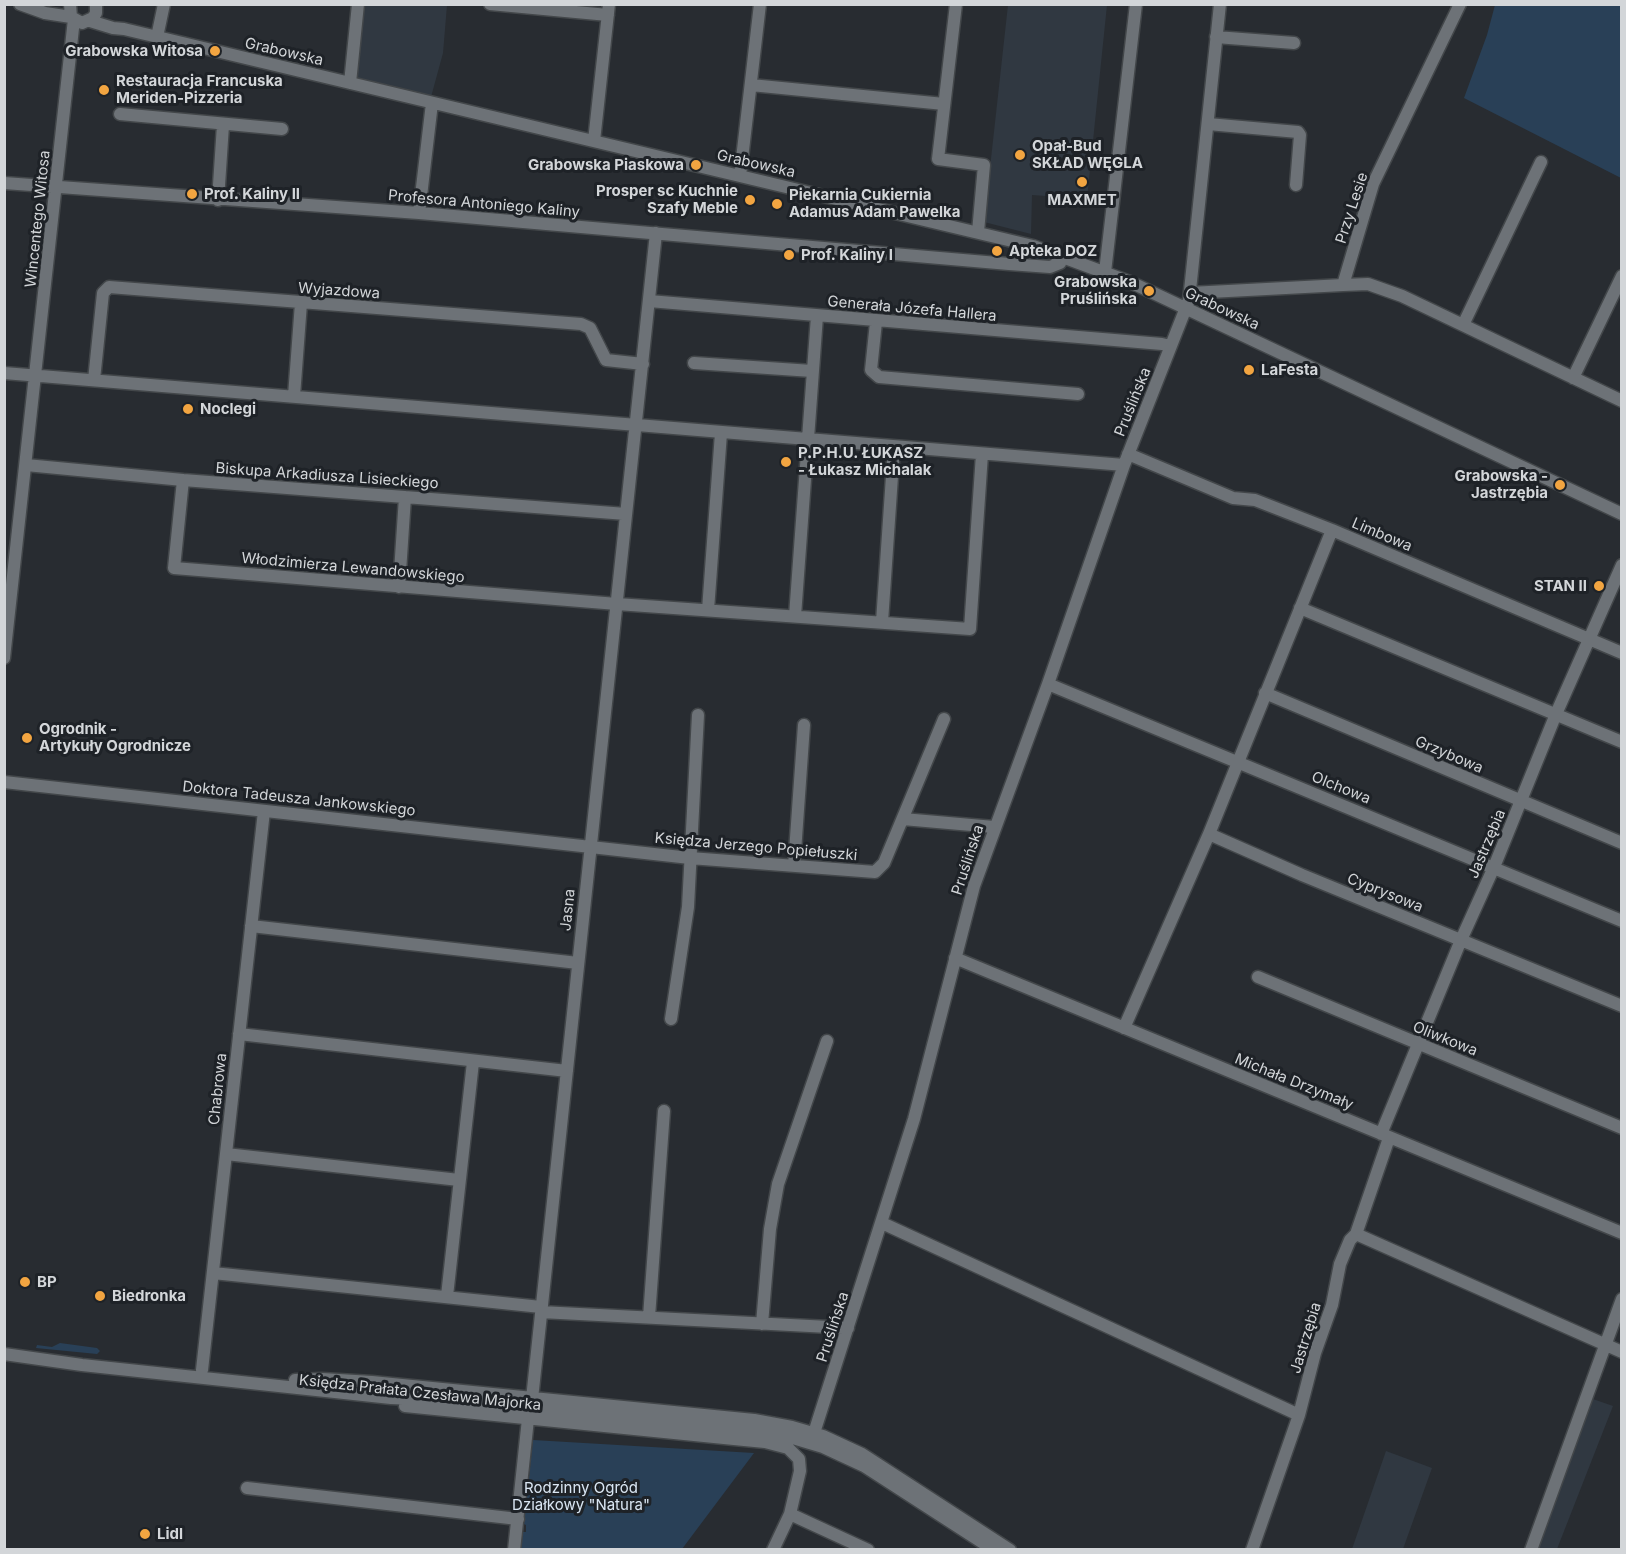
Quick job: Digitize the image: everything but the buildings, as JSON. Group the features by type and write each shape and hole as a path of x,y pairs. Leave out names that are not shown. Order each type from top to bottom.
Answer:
{"street":[{"name":"Grabowska","path":"20,4 45,13 82,13 113,28 124,28 978,232 1064,256 1186,308 1622,514"},
{"path":"158,37 164,4"},
{"path":"350,83 358,4"},
{"path":"490,4 609,10 594,141"},
{"path":"740,176 760,4"},
{"path":"956,4 938,159 984,165 978,232"},
{"path":"1106,272 1136,4"},
{"name":"Pruślińska","path":"809,1437 848,1329 928,1071 974,886 1048,684 1126,460 1186,308 1190,293 1220,4"},
{"name":"Przy Lesie","path":"1343,285 1373,184 1460,4"},
{"name":"Wincentego Witosa","path":"4,658 57,188 69,48 82,13"},
{"path":"1216,37 1294,43"},
{"path":"751,85 944,104"},
{"path":"419,213 432,103"},
{"path":"120,114 282,129"},
{"path":"1208,124 1298,132 1300,135 1296,185"},
{"path":"218,200 224,125"},
{"path":"1463,325 1541,162"},
{"name":"Profesora Antoniego Kaliny","path":"4,183 419,213 1050,267 1060,263 1064,256"},
{"name":"Jasna","path":"532,1399 656,233"},
{"path":"1010,264 1014,241"},
{"path":"1573,378 1622,276"},
{"path":"1190,293 1368,284 1401,296 1622,401"},
{"name":"Wyjazdowa","path":"94,380 103,293 109,287 581,324 590,328 606,360 642,364"},
{"name":"Generała Józefa Hallera","path":"649,301 1171,346"},
{"path":"294,396 301,303"},
{"path":"795,616 817,316"},
{"path":"876,322 871,370 879,377 1078,394"},
{"path":"694,363 812,371"},
{"name":"Limbowa","path":"4,373 982,454 1126,460 1233,498 1255,500 1332,530 1622,653"},
{"path":"708,610 721,433"},
{"path":"882,622 894,447"},
{"name":"Włodzimierza Lewandowskiego","path":"183,480 174,568 617,604 970,629 982,454"},
{"name":"Biskupa Arkadiusza Lisieckiego","path":"26,465 183,480 626,514"},
{"path":"399,587 405,497"},
{"path":"1124,1028 1209,834 1332,530"},
{"name":"Jastrzębia","path":"1252,1550 1299,1415 1315,1353 1332,1305 1340,1264 1350,1240 1356,1234 1385,1136 1419,1045 1556,714 1622,565"},
{"path":"1300,608 1622,742"},
{"name":"Olchowa","path":"1048,684 1622,921"},
{"name":"Grzybowa","path":"1266,693 1622,843"},
{"path":"671,1018 685,932 698,716"},
{"path":"944,720 903,819 994,827"},
{"path":"794,866 804,725"},
{"name":"Doktora Tadeusza Jankowskiego","path":"4,782 590,847"},
{"name":"Chabrowa","path":"202,1370 264,811"},
{"name":"Księdza Jerzego Popiełuszki","path":"590,847 690,858 875,872 884,863 903,819"},
{"name":"Cyprysowa","path":"1209,834 1622,1006"},
{"path":"251,926 578,963"},
{"name":"Michała Drzymały","path":"955,958 1622,1233"},
{"name":"Oliwkowa","path":"1258,978 1622,1128"},
{"path":"239,1034 567,1071"},
{"path":"762,1324 770,1229 778,1184 827,1041"},
{"path":"447,1296 473,1062"},
{"path":"649,1317 664,1111"},
{"path":"226,1154 459,1180"},
{"path":"882,1223 1299,1415"},
{"path":"1356,1234 1622,1352"},
{"path":"213,1273 447,1296 541,1310 848,1329"},
{"path":"1531,1550 1622,1299"},
{"name":"Księdza Prałata Czesława Majorka","path":"4,1354 391,1398 439,1400 809,1437"},
{"name":"Księdza Prałata Czesława Majorka","path":"35,1359 68,1356 296,1380 419,1395 439,1400"},
{"name":"Księdza Prałata Czesława Majorka","path":"35,1359 54,1367 90,1373 765,1442 788,1448 799,1459 800,1471 790,1514"},
{"name":"Księdza Prałata Czesława Majorka","path":"296,1380 348,1380 754,1420 809,1437"},
{"path":"514,1550 528,1419"},
{"path":"809,1437 864,1466 994,1550"},
{"path":"809,1437 862,1454 1010,1550"},
{"path":"247,1488 518,1519"},
{"path":"773,1550 790,1514 868,1550"}],"shaded area":[{"path":"362,5 447,5 443,53 431,97 354,81"},
{"path":"1008,5 1107,5 1087,199 1032,195 1031,234 984,222"},
{"path":"1590,1398 1613,1406 1557,1549 1536,1550"},
{"path":"1386,1451 1432,1468 1403,1549 1352,1549"}],"green space":[{"path":"1495,5 1621,5 1621,178 1464,98 1487,35"},
{"path":"1019,247 1052,259 1052,262 1016,259 1016,249"},
{"path":"60,1343 97,1348 100,1351 97,1354 36,1348 37,1345 52,1347"},
{"name":"Rodzinny Ogród Działkowy \"Natura\"","path":"533,1440 754,1453 682,1549 521,1549 523,1532 526,1532 524,1524"}],"place":[{"name":"Grabowska Witosa","path":"215,51"},
{"name":"Restauracja Francuska Meriden-Pizzeria","path":"104,90"},
{"name":"Opał-Bud SKŁAD WĘGLA","path":"1020,155"},
{"name":"Grabowska Piaskowa","path":"696,165"},
{"name":"MAXMET","path":"1082,182"},
{"name":"Prof. Kaliny II","path":"192,194"},
{"name":"Prosper sc Kuchnie Szafy Meble","path":"750,200"},
{"name":"Piekarnia Cukiernia Adamus Adam Pawelka","path":"777,204"},
{"name":"Apteka DOZ","path":"997,251"},
{"name":"Prof. Kaliny I","path":"789,255"},
{"name":"Grabowska Pruślińska","path":"1149,291"},
{"name":"LaFesta","path":"1249,370"},
{"name":"Noclegi","path":"188,409"},
{"name":"P.P.H.U. ŁUKASZ - Łukasz Michalak","path":"786,462"},
{"name":"Grabowska - Jastrzębia","path":"1560,485"},
{"name":"STAN II","path":"1599,586"},
{"name":"Ogrodnik - Artykuły Ogrodnicze","path":"27,738"},
{"name":"BP","path":"25,1282"},
{"name":"Biedronka","path":"100,1296"},
{"name":"Lidl","path":"145,1534"}]}
